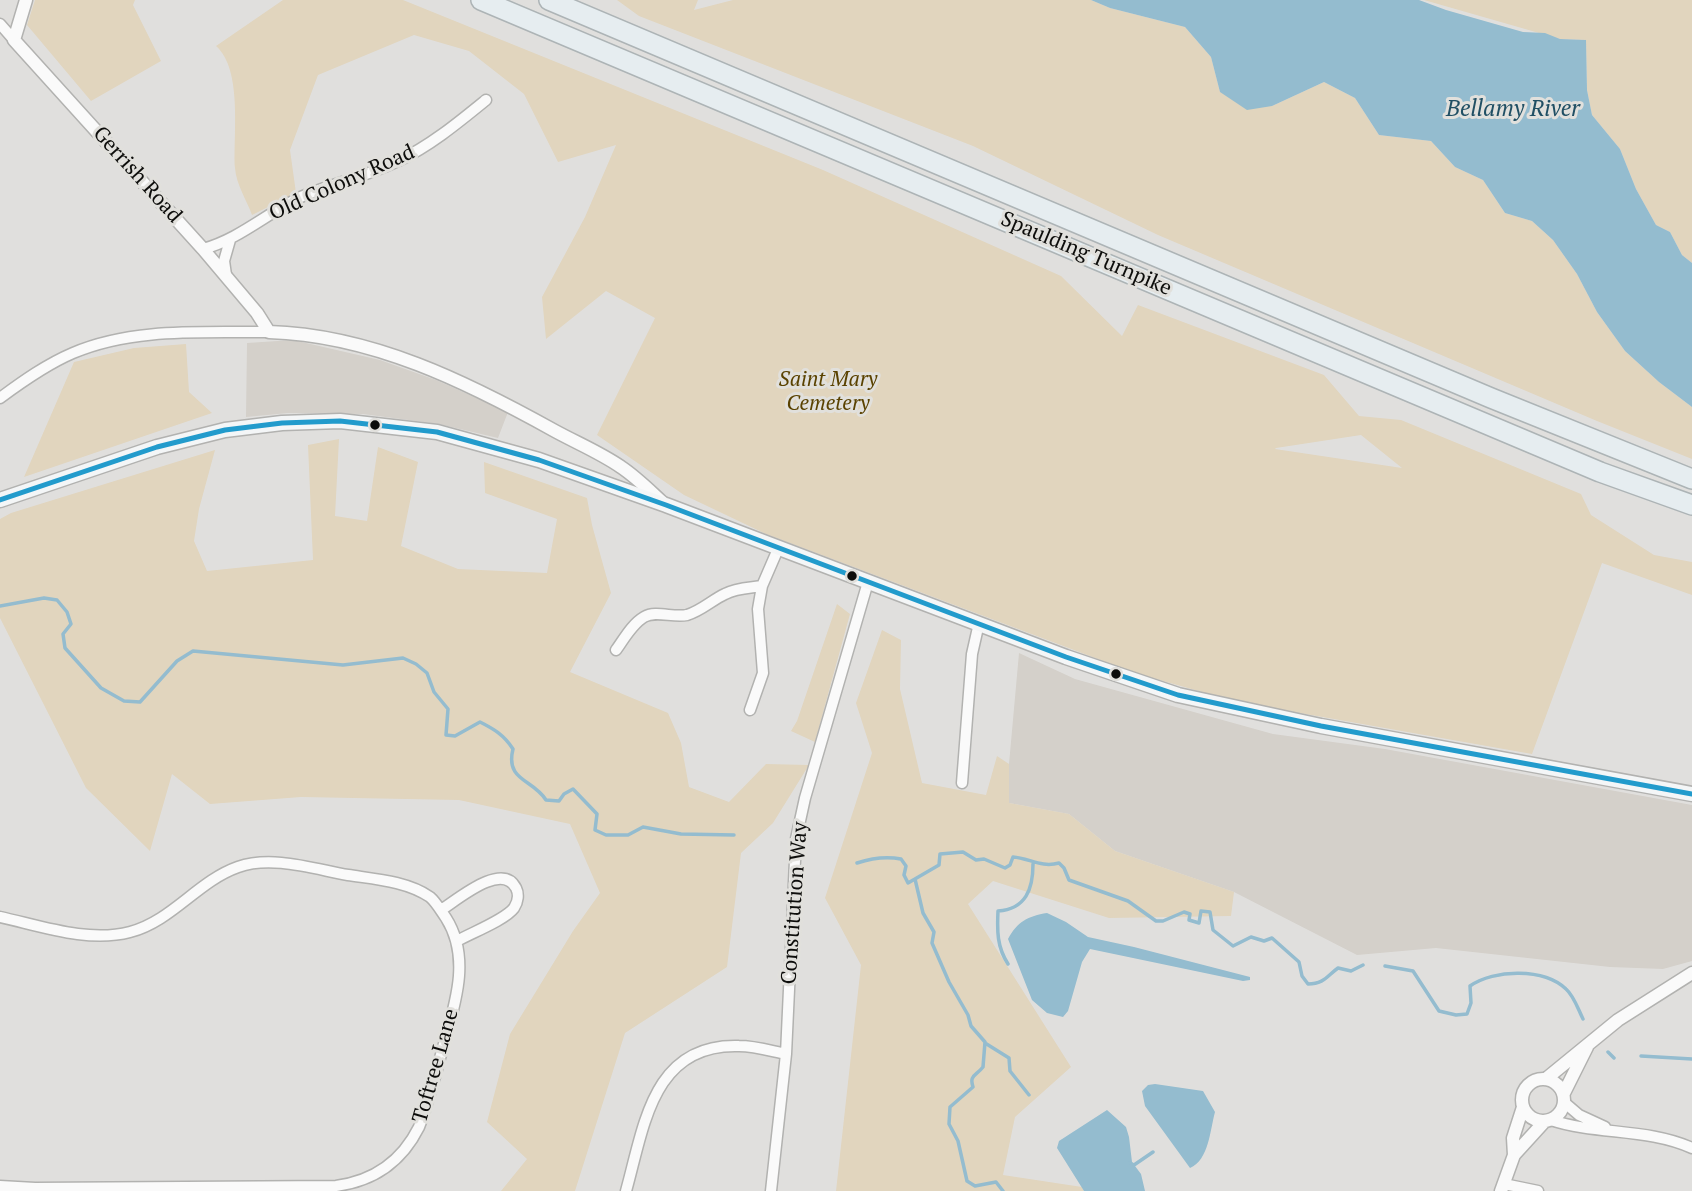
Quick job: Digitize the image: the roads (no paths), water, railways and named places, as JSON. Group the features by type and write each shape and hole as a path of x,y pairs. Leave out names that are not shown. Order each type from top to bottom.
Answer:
{"highway":[{"name":"Spaulding Turnpike","path":"481,0 1600,472 1692,505"},
{"name":"Spaulding Turnpike","path":"549,0 1491,398 1692,479"}],"main road":[{"path":"0,500 189,438 225,430 282,423 340,421 407,427 463,437 539,460 666,505 1123,678 1228,707 1692,794"}],"street":[{"path":"14,40 26,0"},
{"name":"Gerrish Road","path":"0,23 226,275 269,332"},
{"name":"Old Colony Road","path":"203,249 230,240 254,222 302,197 384,167 415,152 486,100"},
{"path":"226,275 224,261 230,240"},
{"path":"0,398 47,366 92,346 184,332 289,332 376,351 438,372 501,400 621,467 666,505"},
{"path":"750,710 763,673 758,609 762,586 778,549"},
{"name":"Constitution Way","path":"771,1191 786,1054 796,839 805,798 867,582"},
{"path":"616,650 642,618 649,615 684,615 702,609 725,593 762,586"},
{"path":"962,783 972,654 979,624"},
{"name":"Toftree Lane","path":"0,916 76,934 106,936 130,932 157,922 202,887 237,867 263,862 384,881 421,892 432,898 457,940 460,966 457,994 424,1114 413,1139 386,1168 363,1181 336,1186 0,1186"},
{"path":"441,910 494,878 506,879 516,887 518,900 512,911 457,940"},
{"path":"1547,1079 1619,1020 1692,973"},
{"path":"626,1191 653,1097 668,1073 678,1064 706,1050 723,1046 786,1054"},
{"path":"1538,1191 1502,1187 1514,1155 1548,1120 1560,1113 1587,1047"},
{"path":"1514,1155 1513,1138 1523,1107 1522,1094 1528,1084 1537,1079 1558,1083 1564,1098 1579,1115 1611,1129"},
{"path":"1523,1107 1534,1119 1583,1128 1611,1129 1692,1148"}],"water":[{"name":"Bellamy River","path":"1091,0 1419,0 1523,32 1545,33 1560,39 1586,40 1587,90 1592,115 1620,149 1636,189 1656,225 1670,232 1682,255 1692,263 1692,407 1625,351 1597,312 1577,274 1553,240 1532,221 1505,213 1483,180 1455,167 1431,141 1379,135 1355,98 1324,82 1272,106 1247,110 1220,92 1211,57 1185,27 1110,8"},
{"path":"1047,913 1088,937 1250,977 1250,980 1243,981 1090,949 1082,962 1068,1011 1063,1017 1047,1013 1032,1000 1008,939 1024,921"},
{"path":"1148,1085 1203,1091 1215,1112 1205,1152 1190,1168 1145,1106 1142,1091"},
{"path":"1107,1110 1126,1127 1132,1162 1141,1174 1145,1191 1084,1191 1057,1148 1059,1141"}],"waterway":[{"path":"0,606 44,598 57,600 67,612 71,624 63,634 65,648 101,688 124,701 140,702 177,661 193,651 343,665 403,658 427,673 434,692 448,709 446,735 455,736 480,722 494,730 513,749 512,760 516,774 546,800 559,801 573,789 597,814 595,830 606,835 628,835 643,827 681,834 734,835"},
{"path":"857,863 879,858 901,859 906,866 904,875 908,883 939,865 940,854 963,852 976,860 984,859 1005,868 1010,865 1013,857 1046,864 1059,863 1069,880 1128,901 1156,921 1163,921 1184,912 1190,914 1189,920 1199,923 1201,911 1210,912 1213,930 1233,946 1251,937 1264,941 1272,938 1299,962 1302,976 1308,984 1322,981 1338,968 1351,971 1363,965"},
{"path":"1008,964 998,939 998,911 1015,906 1026,896 1033,864"},
{"path":"915,879 923,913 934,932 932,943 971,1026 985,1042 983,1067 973,1078 973,1087 950,1107 949,1124 958,1141 967,1181 975,1186 996,1182 1003,1191"},
{"path":"1385,966 1413,971 1439,1011 1456,1015 1467,1014 1471,1003 1470,986 1480,980 1519,973 1545,977 1557,982 1569,992 1583,1019"},
{"path":"985,1043 1009,1058 1010,1071 1029,1095"},
{"path":"1608,1052 1614,1058"},
{"path":"1641,1056 1692,1059"},
{"path":"1130,1163 1134,1165 1153,1152"}],"park label":[{"name":"Saint Mary Cemetery","path":"828,392"}]}
